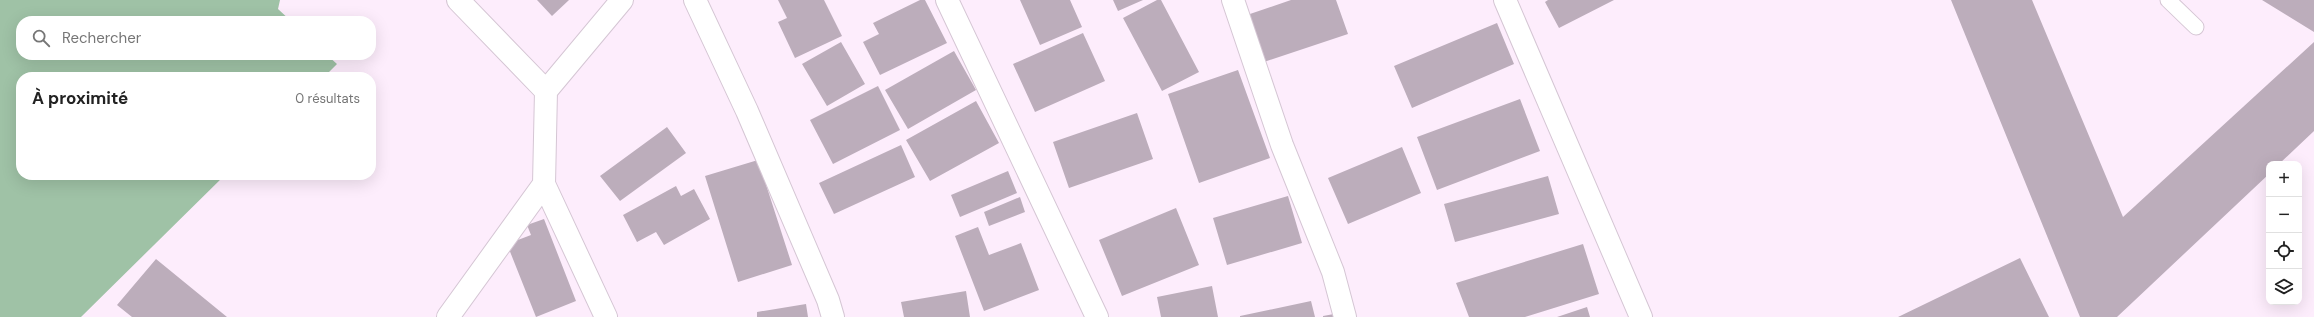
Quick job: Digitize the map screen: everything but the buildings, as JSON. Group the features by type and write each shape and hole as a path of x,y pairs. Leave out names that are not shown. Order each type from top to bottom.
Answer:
{"street":[{"path":"458,0 546,91"},
{"path":"606,317 544,184 546,91 622,0"},
{"path":"695,0 747,111 828,300 833,317"},
{"path":"947,0 1097,317"},
{"path":"1233,0 1282,145 1333,272 1345,317"},
{"path":"1505,0 1641,317"},
{"path":"448,317 544,184"}],"lane":[{"path":"2168,0 2196,27"}],"green space":[{"path":"0,0 280,0 278,9 286,16 16,16 16,60 333,60 337,64 329,72 16,72 16,180 220,180 81,317 0,317"}]}
